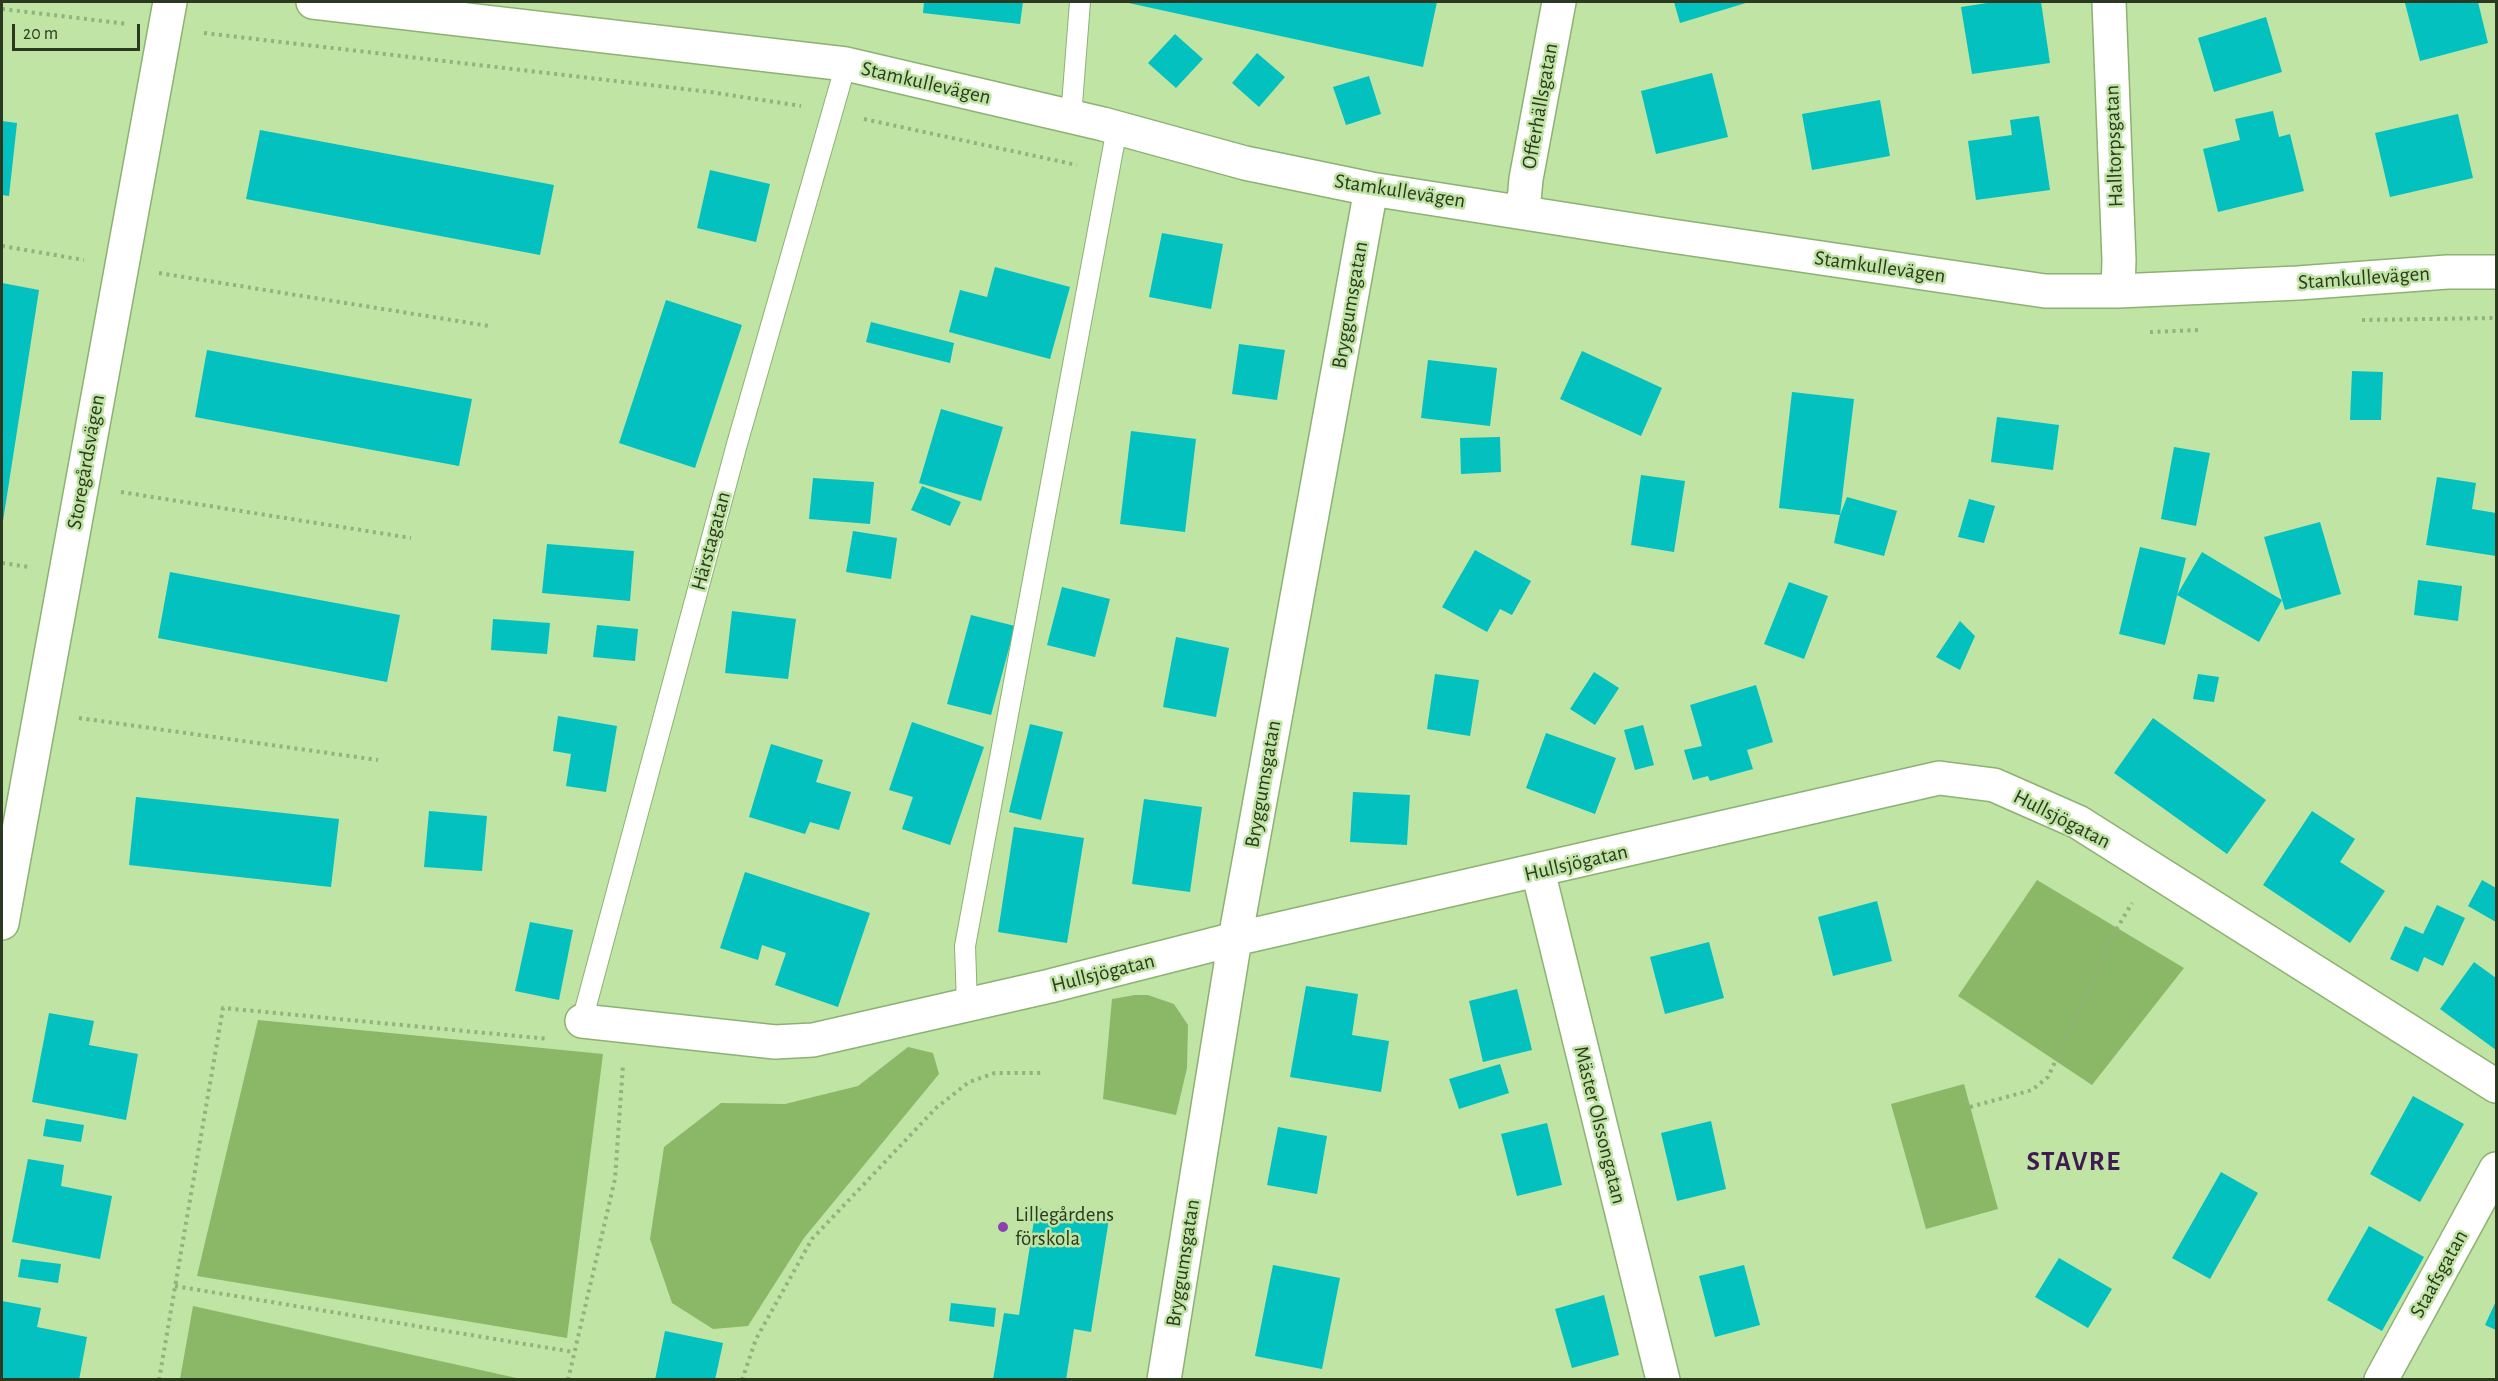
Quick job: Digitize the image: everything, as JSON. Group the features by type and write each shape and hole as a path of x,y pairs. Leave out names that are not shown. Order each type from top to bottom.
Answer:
{"street":[{"name":"Storegårdsvägen","path":"2,923 170,2"},
{"name":"Stamkullevägen","path":"314,2 846,64 1117,128 1245,162 1371,189 1523,211 1665,236 2045,291 2118,291 2298,283 2447,272 2496,272"},
{"name":"Offerhällsgatan","path":"1523,211 1526,179 1559,2"},
{"name":"Halltorpsgatan","path":"2109,2 2119,260 2118,291"},
{"name":"Bryggumsgatan","path":"1164,1380 1235,939 1371,189"},
{"name":"Hullsjögatan","path":"582,1021 775,1042 813,1040 967,1005 1235,939 1538,872 1939,778 1995,785 2078,822 2496,1086"},
{"name":"Mäster Olssongatan","path":"1538,872 1662,1380"},
{"name":"Staafsgatan","path":"2381,1380 2496,1169"}],"lane":[{"path":"1071,117 1080,2"},
{"name":"Härstagatan","path":"582,1021 734,455 846,64"},
{"path":"967,1005 965,946 1117,128"}],"path":[{"path":"2,246 489,326"},
{"path":"81,486 411,537"},
{"path":"40,713 378,760"},
{"path":"1970,1107 2032,1090 2048,1077 2116,930 2152,869"},
{"path":"159,1380 224,1008 557,1040"},
{"path":"568,1380 615,1179 623,1057"},
{"path":"742,1380 756,1339 812,1239 936,1108 969,1083 995,1073 1044,1073"},
{"path":"175,1286 573,1352"}],"green space":[{"path":"2037,880 2184,968 2092,1085 1958,996"},
{"path":"1148,995 1174,1004 1188,1025 1187,1068 1176,1115 1103,1099 1112,999"},
{"path":"258,1020 603,1054 567,1338 197,1276"},
{"path":"908,1047 933,1053 939,1074 804,1238 748,1326 713,1329 672,1303 650,1239 664,1147 721,1103 785,1104 858,1086"},
{"path":"1964,1084 1998,1209 1926,1229 1891,1104"},
{"path":"193,1306 521,1379 180,1379"}],"building":[{"path":"924,2 1023,2 1020,24 923,13"},
{"path":"1124,2 1437,2 1423,67"},
{"path":"1674,2 1749,2 1680,23"},
{"path":"1994,2 2041,2 2050,63 1972,74 1961,7"},
{"path":"2478,2 2488,43 2420,61 2405,3"},
{"path":"2266,17 2282,72 2214,92 2198,38"},
{"path":"1175,34 1203,59 1176,88 1148,63"},
{"path":"1257,53 1285,77 1259,107 1232,83"},
{"path":"1712,73 1728,137 1656,154 1641,91"},
{"path":"1369,76 1381,114 1346,125 1333,87"},
{"path":"1880,100 1890,156 1812,170 1802,114"},
{"path":"2273,111 2279,137 2290,134 2304,191 2218,212 2203,149 2240,140 2235,119"},
{"path":"2458,114 2473,178 2390,197 2375,133"},
{"path":"2039,116 2050,190 1976,200 1968,141 2012,135 2010,120"},
{"path":"2,121 17,123 9,196 2,195"},
{"path":"260,130 554,185 540,255 246,199"},
{"path":"710,170 770,184 756,242 697,228"},
{"path":"1162,233 1223,244 1211,309 1149,297"},
{"path":"995,267 1070,287 1050,359 949,332 960,290 987,297"},
{"path":"2,283 39,290 3,521 2,520"},
{"path":"666,300 742,325 695,468 619,443"},
{"path":"871,322 954,343 950,363 866,342"},
{"path":"1239,344 1285,350 1277,400 1232,394"},
{"path":"207,350 472,399 459,466 195,417"},
{"path":"1582,351 1662,388 1641,436 1560,399"},
{"path":"1428,360 1497,368 1490,426 1421,418"},
{"path":"2352,371 2383,372 2381,420 2350,420"},
{"path":"1792,392 1854,399 1840,515 1779,508"},
{"path":"941,409 1003,427 981,501 919,483"},
{"path":"1997,417 2059,425 2053,470 1991,462"},
{"path":"1131,431 1196,439 1185,532 1120,524"},
{"path":"1500,437 1501,472 1461,474 1460,438"},
{"path":"2174,447 2210,453 2196,526 2161,519"},
{"path":"1641,475 1685,481 1674,552 1631,545"},
{"path":"2437,477 2476,483 2472,509 2496,513 2496,556 2426,545"},
{"path":"813,478 874,482 870,524 809,519"},
{"path":"922,486 961,502 950,526 911,510"},
{"path":"1847,497 1897,511 1884,556 1834,543 1840,515"},
{"path":"1969,499 1995,506 1984,543 1958,537"},
{"path":"2320,522 2341,594 2285,610 2264,537"},
{"path":"853,531 897,538 891,579 846,572"},
{"path":"547,544 634,551 630,601 542,593"},
{"path":"2140,547 2186,558 2165,645 2119,634"},
{"path":"1475,550 1531,581 1512,615 1500,609 1487,632 1442,607"},
{"path":"2202,552 2282,600 2259,642 2177,595"},
{"path":"170,572 400,615 387,682 158,638"},
{"path":"2418,580 2462,586 2458,621 2414,615"},
{"path":"1789,582 1828,596 1804,659 1764,644"},
{"path":"1062,587 1110,599 1095,657 1047,645"},
{"path":"732,611 796,619 788,679 725,673"},
{"path":"971,615 1015,626 991,715 947,704"},
{"path":"493,619 550,623 547,654 491,650"},
{"path":"1960,621 1975,636 1960,670 1936,657"},
{"path":"597,625 638,629 635,661 593,657"},
{"path":"1176,637 1229,648 1216,717 1163,707"},
{"path":"1594,672 1619,688 1595,725 1570,709"},
{"path":"1435,674 1479,680 1470,736 1427,729"},
{"path":"2198,674 2219,677 2214,702 2193,699"},
{"path":"1756,685 1773,742 1747,750 1753,769 1710,781 1708,776 1693,780 1684,750 1702,746 1690,705"},
{"path":"558,716 617,726 606,792 566,786 571,754 553,751"},
{"path":"2153,718 2266,800 2227,854 2114,773"},
{"path":"912,722 984,747 950,845 902,829 913,797 889,790"},
{"path":"1030,724 1063,732 1041,820 1009,812"},
{"path":"1643,725 1654,765 1635,770 1624,730"},
{"path":"1546,733 1616,758 1595,814 1526,788"},
{"path":"771,744 823,760 816,782 851,792 839,830 810,822 805,834 749,817"},
{"path":"1353,792 1410,795 1407,845 1350,842"},
{"path":"136,797 339,819 331,887 129,865"},
{"path":"1144,799 1202,807 1190,892 1132,884"},
{"path":"429,811 487,816 482,871 424,867"},
{"path":"2312,811 2355,839 2340,862 2385,891 2350,943 2263,885"},
{"path":"1014,827 1084,838 1067,943 998,932"},
{"path":"745,872 870,913 838,1007 775,985 786,953 762,945 758,960 720,948"},
{"path":"2482,880 2496,888 2496,922 2468,906"},
{"path":"1877,901 1892,961 1833,976 1818,917"},
{"path":"2437,905 2465,918 2443,966 2424,957 2418,972 2390,959 2405,926 2423,934"},
{"path":"530,922 573,930 559,1000 515,991"},
{"path":"1709,942 1724,998 1665,1014 1650,957"},
{"path":"2474,962 2496,978 2496,1050 2440,1009"},
{"path":"1306,986 1358,994 1352,1035 1389,1041 1381,1092 1290,1077"},
{"path":"1517,989 1532,1050 1483,1062 1469,1001"},
{"path":"49,1013 94,1021 89,1045 138,1054 126,1120 32,1102"},
{"path":"1500,1064 1509,1093 1459,1109 1449,1079"},
{"path":"2413,1096 2464,1124 2420,1202 2370,1174"},
{"path":"46,1119 84,1125 81,1142 43,1136"},
{"path":"1711,1121 1726,1189 1677,1201 1661,1133"},
{"path":"1547,1123 1562,1185 1517,1196 1501,1134"},
{"path":"1278,1127 1327,1136 1317,1194 1267,1185"},
{"path":"28,1159 64,1165 61,1186 112,1196 100,1259 12,1242"},
{"path":"2221,1172 2258,1193 2210,1279 2172,1258"},
{"path":"1036,1208 1109,1219 1091,1332 1074,1329 1066,1380 993,1380 1004,1313 1019,1315"},
{"path":"2369,1226 2424,1257 2382,1331 2327,1300"},
{"path":"2059,1258 2112,1289 2088,1328 2035,1297"},
{"path":"21,1259 61,1264 58,1283 18,1277"},
{"path":"1273,1265 1340,1278 1322,1369 1255,1356"},
{"path":"1744,1265 1760,1325 1715,1337 1699,1276"},
{"path":"1604,1295 1619,1355 1572,1368 1555,1309"},
{"path":"2,1301 41,1308 37,1327 87,1337 79,1380 2,1380"},
{"path":"2496,1301 2496,1330 2485,1325"},
{"path":"951,1303 996,1308 994,1327 949,1321"},
{"path":"665,1331 723,1343 715,1380 655,1380"}],"place":[{"name":"Lillegårdens förskola","path":"1003,1227"}],"district":[{"name":"STAVRE","path":"2074,1162"}]}
